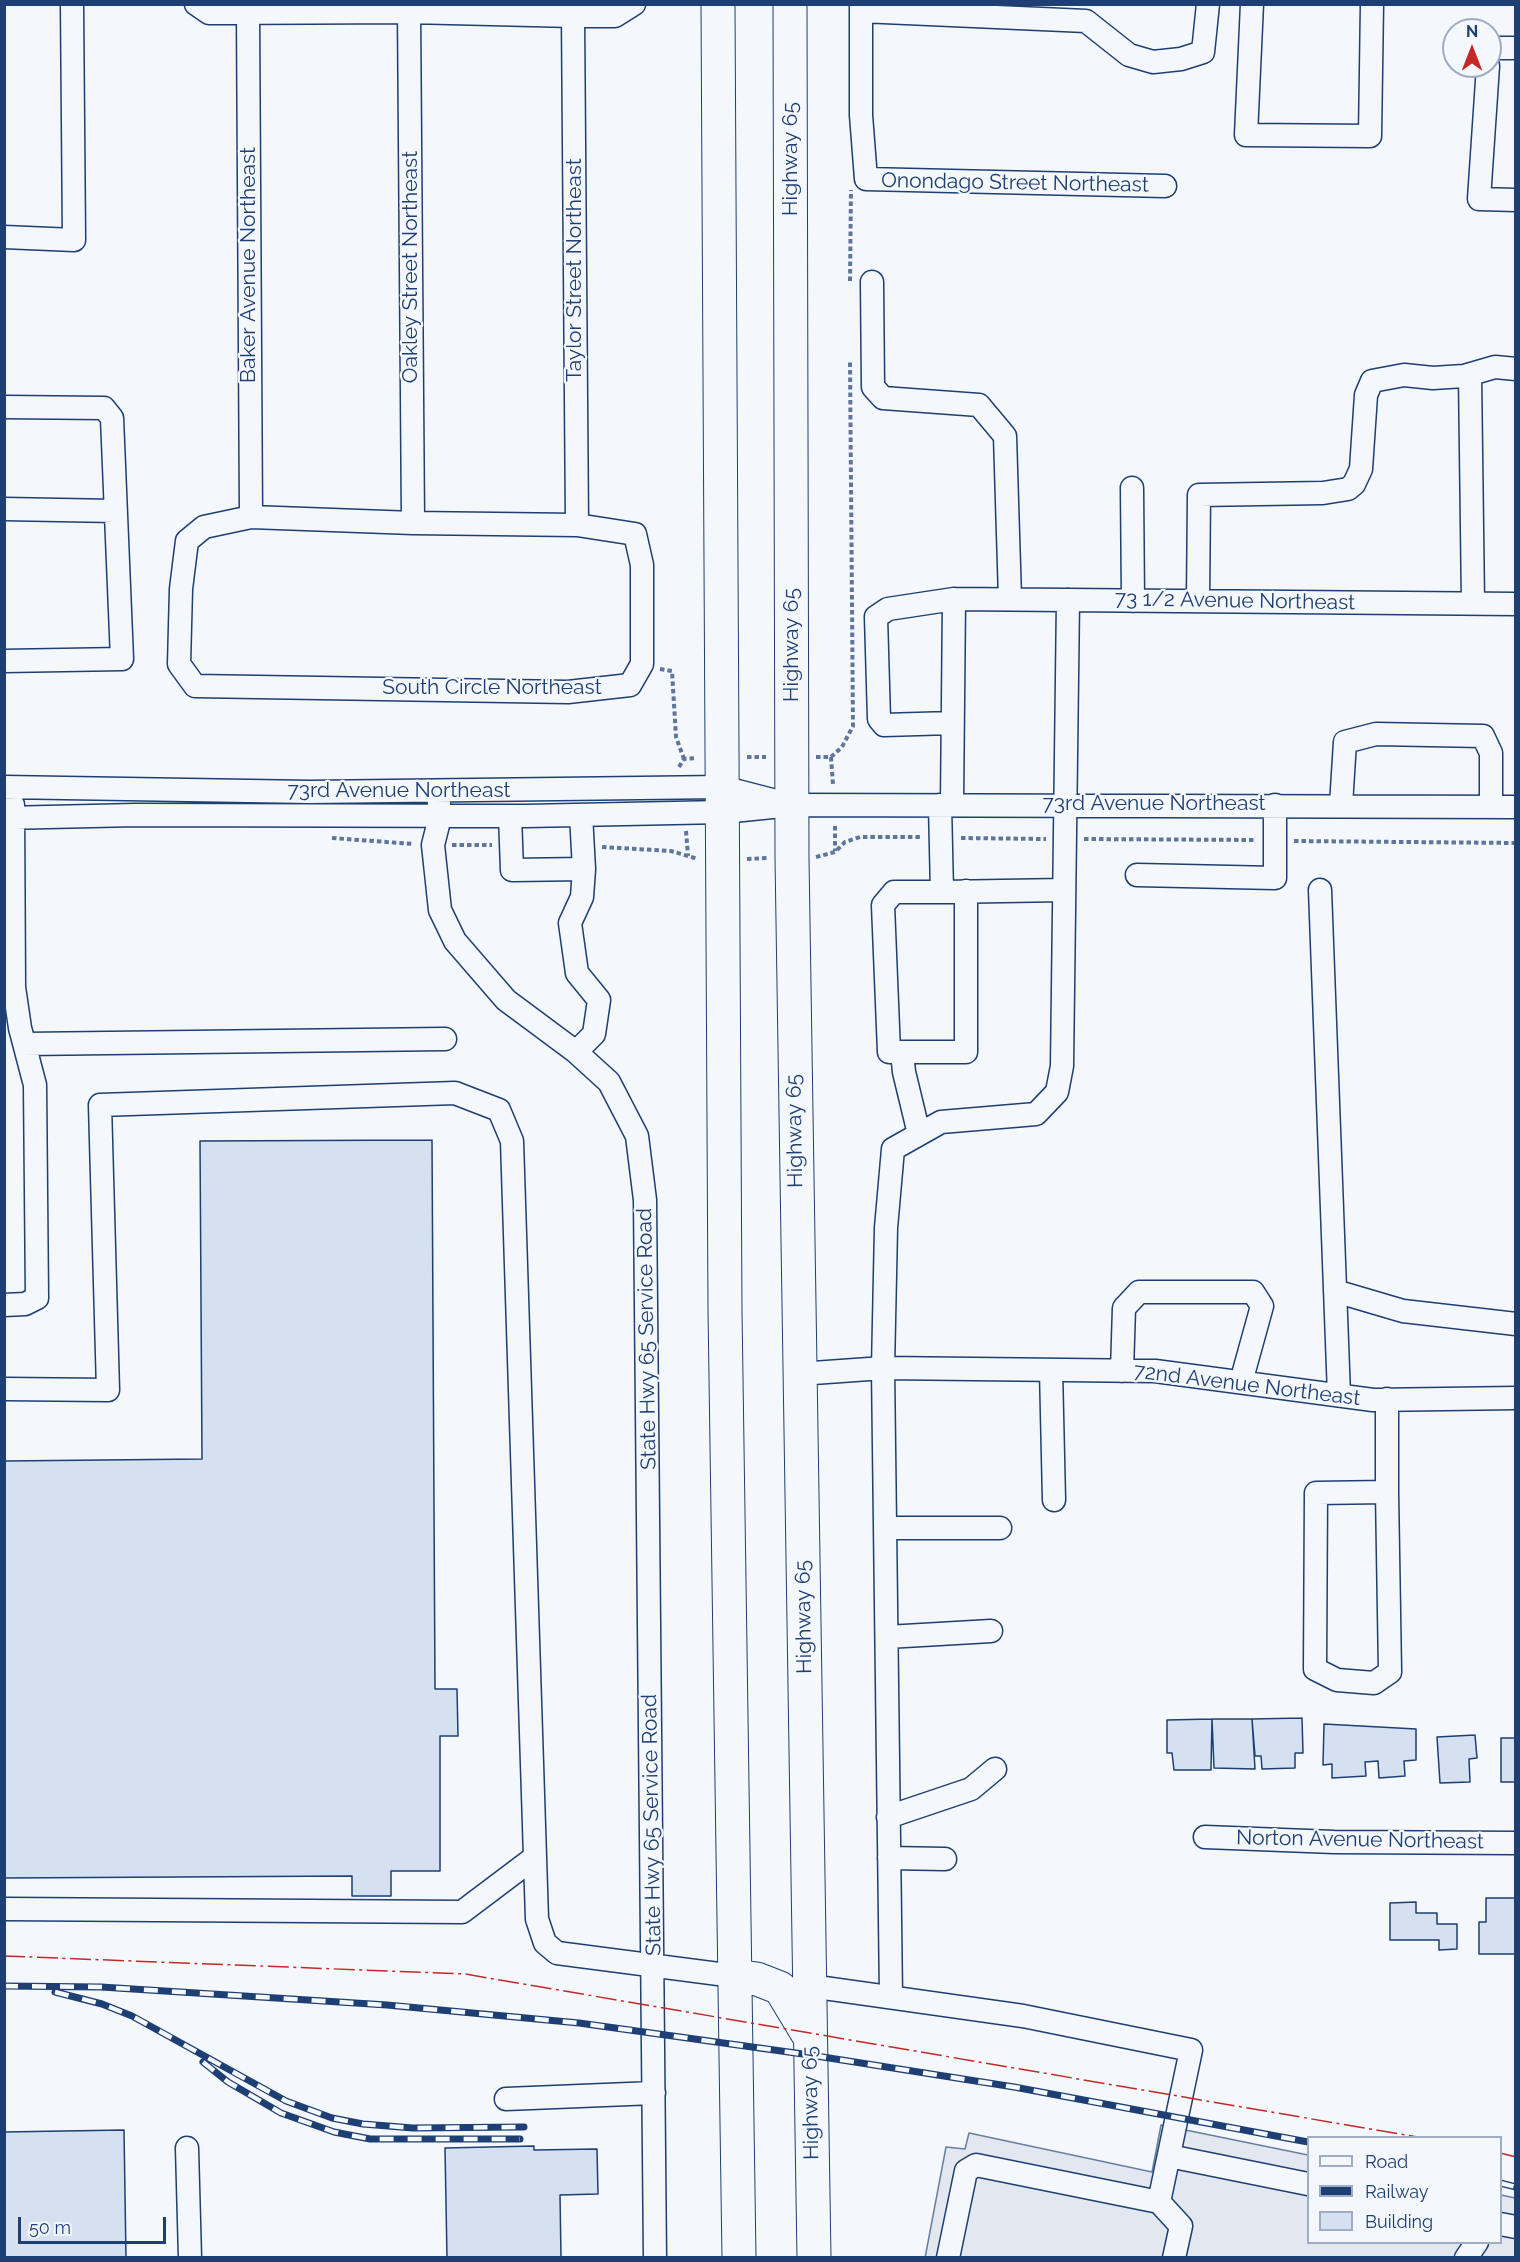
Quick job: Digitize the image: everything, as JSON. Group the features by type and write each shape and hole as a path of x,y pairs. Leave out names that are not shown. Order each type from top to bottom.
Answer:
{"highway":[{"path":"718,4 724,1310 739,2258"},
{"name":"Highway 65","path":"790,4 792,858 798,1374 814,2258"},
{"path":"734,1976 757,1979 780,1989 809,2036"}],"street":[{"path":"4,237 74,240 72,4"},
{"path":"196,4 209,13 409,12 573,16 615,16 634,4"},
{"path":"866,179 861,115 861,8 1086,21 1129,55 1153,62 1180,59 1203,52 1208,4"},
{"path":"1252,4 1246,135 1370,136 1372,4"},
{"name":"Oakley Street Northeast","path":"409,12 412,523"},
{"name":"Baker Avenue Northeast","path":"248,13 251,517"},
{"name":"Taylor Street Northeast","path":"573,16 577,525"},
{"path":"1487,78 1479,199 1515,200"},
{"name":"Onondago Street Northeast","path":"866,179 1165,186"},
{"path":"872,282 873,387 883,398 979,405 1005,436 1010,599"},
{"path":"1198,601 1199,495 1323,493 1348,489 1354,484 1361,469 1366,395 1372,381 1404,375 1433,378 1470,375 1495,367 1515,369"},
{"path":"1470,375 1473,603"},
{"path":"4,407 105,408 112,418 122,659 4,661"},
{"path":"1132,488 1133,601"},
{"path":"4,509 115,511"},
{"name":"South Circle Northeast","path":"251,517 412,523 577,525 635,534 642,565 642,664 630,685 568,692 195,686 179,664 181,589 187,541 204,527 251,517"},
{"path":"942,892 941,838 946,805 952,723 954,598"},
{"name":"73 1/2 Avenue Northeast","path":"952,723 884,725 879,719 876,617 888,609 911,603 954,598 1515,604"},
{"path":"891,1997 884,1368 886,1228 893,1149 941,1122 1036,1114 1057,1092 1062,1066 1068,600"},
{"path":"1341,805 1345,742 1376,734 1483,736 1491,753 1491,807"},
{"path":"4,1305 25,1304 37,1298 35,1085 14,987 9,786"},
{"name":"73rd Avenue Northeast","path":"9,786 310,792 438,791 723,800 792,805 1515,807"},
{"name":"State Hwy 65 Service Road","path":"438,791 440,817 433,845 440,910 455,941 506,1000 576,1052 609,1082 637,1136 645,1200 655,2258"},
{"name":"73rd Avenue Northeast","path":"9,818 136,815 440,817 581,815 723,800"},
{"path":"1137,876 1275,878 1275,805"},
{"path":"576,1052 594,1034 599,1000 578,973 570,923 582,897 584,869 581,815"},
{"path":"510,816 509,845 512,870 584,869"},
{"path":"966,891 966,1052 889,1052 883,905 894,892 942,892 966,891 1064,890"},
{"path":"1320,890 1339,1395"},
{"path":"25,1044 445,1039"},
{"path":"902,1052 904,1072 919,1134"},
{"path":"4,1389 108,1390 100,1105 455,1093 499,1110 512,1141 537,1919 545,1943 557,1953 654,1968"},
{"path":"1335,1291 1403,1311 1515,1324"},
{"path":"1122,1371 1124,1308 1139,1292 1253,1292 1262,1306 1241,1382"},
{"name":"72nd Avenue Northeast","path":"798,1374 884,1368 1155,1371 1387,1400 1515,1398"},
{"path":"1051,1370 1053,1500"},
{"path":"1387,1400 1390,1672 1374,1683 1337,1680 1315,1669 1316,1493 1387,1492"},
{"path":"886,1528 1000,1528"},
{"path":"887,1637 991,1631"},
{"path":"888,1817 971,1789 995,1769"},
{"name":"Norton Avenue Northeast","path":"1205,1837 1334,1842 1515,1843"},
{"path":"4,1909 462,1912 535,1857"},
{"path":"889,1858 945,1859"},
{"name":"State Hwy 65 Service Road","path":"654,1968 734,1976"},
{"path":"810,1986 1023,2016 1191,2050 1159,2202"},
{"path":"506,2098 654,2093"},
{"path":"187,2148 190,2258"},
{"path":"1169,2156 1307,2184"},
{"path":"948,2258 966,2171 976,2164 1159,2202 1180,2226 1174,2258"},
{"path":"1466,2258 1476,2244"}],"path":[{"path":"850,285 850,191 866,179"},
{"path":"831,757 843,747 853,726 850,356"},
{"path":"642,664 672,672 676,737 684,759"},
{"path":"582,846 670,851 699,859 723,860 814,857 835,852 845,842 860,837 1515,843"},
{"path":"322,838 433,845 509,845"}],"shaded area":[{"path":"1161,2125 1307,2155 1307,2244 1502,2244 1502,2195 1515,2198 1515,2257 925,2258 946,2147 965,2149 969,2133 1152,2172"}],"building":[{"path":"432,1140 435,1689 457,1689 458,1736 440,1736 440,1871 391,1871 391,1896 352,1896 352,1876 4,1878 4,1461 202,1459 200,1141"},
{"path":"1302,1718 1303,1753 1295,1753 1295,1768 1262,1769 1261,1756 1255,1756 1252,1719"},
{"path":"1212,1719 1211,1770 1174,1770 1172,1753 1167,1753 1167,1720"},
{"path":"1212,1719 1252,1719 1255,1769 1214,1768"},
{"path":"1324,1724 1416,1729 1416,1760 1404,1761 1405,1776 1379,1778 1378,1761 1365,1762 1366,1776 1332,1778 1332,1764 1323,1765"},
{"path":"1475,1735 1477,1758 1469,1759 1470,1782 1440,1783 1437,1737"},
{"path":"1501,1738 1516,1738 1516,1782 1501,1782"},
{"path":"1486,1898 1516,1898 1516,1954 1479,1954 1479,1922 1486,1922"},
{"path":"1416,1902 1416,1913 1437,1913 1437,1924 1457,1924 1457,1949 1439,1950 1439,1940 1390,1940 1390,1903"},
{"path":"124,2130 126,2258 4,2258 4,2132"},
{"path":"534,2146 534,2150 597,2149 598,2194 560,2195 561,2258 447,2258 445,2148"}],"railway":[{"path":"4,1986 101,1987 387,2005 579,2023 810,2055 1014,2087 1307,2142"},
{"path":"55,1992 102,2004 132,2016 286,2101 332,2118 363,2124 413,2128 524,2127"},
{"path":"203,2062 228,2082 281,2113 334,2132 370,2139 520,2139"},
{"path":"1502,2184 1516,2187"}],"power":[{"path":"4,1956 465,1974 1411,2136"},
{"path":"1502,2154 1516,2157"}]}
